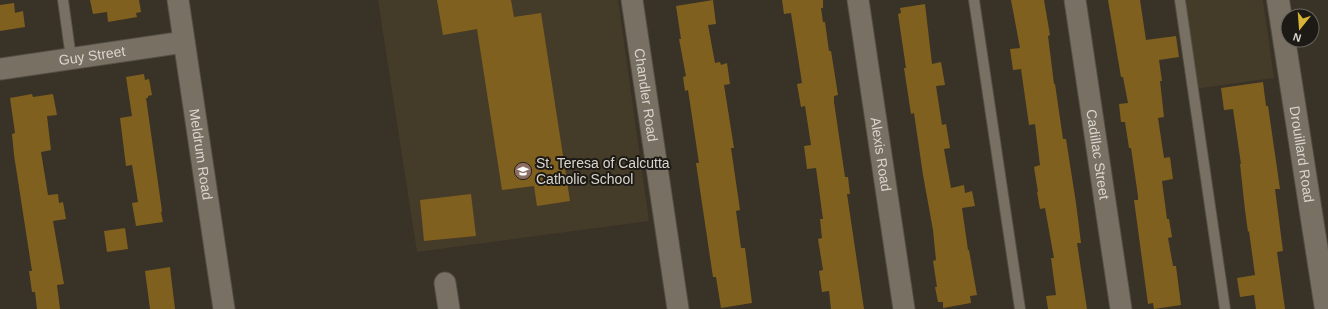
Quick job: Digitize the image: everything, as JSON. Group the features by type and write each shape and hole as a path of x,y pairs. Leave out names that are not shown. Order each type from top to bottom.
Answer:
{"street":[{"name":"Meldrum Road","path":"178,0 224,309"},
{"name":"Chandler Road","path":"632,0 678,309"},
{"name":"Alexis Road","path":"858,0 904,309"},
{"name":"Cadillac Street","path":"1075,0 1121,309"},
{"name":"Drouillard Road","path":"1278,0 1326,309"},
{"name":"Guy Street","path":"0,69 184,42"},
{"path":"445,283 449,309"}],"lane":[{"path":"63,0 71,58"},
{"path":"974,0 1020,309"},
{"path":"1180,0 1224,309"}],"shaded area":[{"name":"St. Teresa of Calcutta Catholic School","path":"378,0 618,0 649,221 417,252"},
{"path":"1174,0 1263,0 1274,78 1187,90"}],"building":[{"path":"90,0 139,0 141,12 136,13 137,17 108,22 107,12 93,14"},
{"path":"437,0 511,0 514,17 541,13 570,201 537,206 534,186 502,190 477,29 443,35"},
{"path":"713,0 716,24 708,25 715,63 720,62 721,65 727,63 730,84 724,85 734,148 731,148 740,210 736,211 741,248 745,248 752,303 721,308 716,277 713,277 696,163 699,163 688,90 685,91 683,77 686,76 679,39 681,39 676,6"},
{"path":"782,0 823,0 823,8 821,8 823,22 825,22 829,51 831,51 838,95 834,96 834,102 845,177 848,177 850,194 847,194 864,309 831,309 829,291 822,292 819,271 823,270 818,239 822,238 820,219 823,219 816,168 807,169 804,146 811,145 805,106 801,107 797,84 802,83 791,13 784,14"},
{"path":"1011,0 1044,0 1050,35 1048,36 1054,84 1063,139 1066,139 1076,203 1081,243 1077,243 1087,309 1048,309 1046,296 1056,295 1051,258 1054,258 1045,208 1040,209 1037,192 1034,167 1040,165 1035,124 1029,125 1021,69 1013,70 1010,49 1020,48"},
{"path":"1108,0 1140,0 1146,40 1176,36 1179,57 1159,60 1164,117 1158,118 1164,158 1170,157 1173,179 1162,181 1167,219 1169,219 1172,237 1168,238 1173,266 1176,266 1181,305 1154,309 1153,303 1148,304 1134,200 1138,200 1138,196 1131,148 1129,148 1125,122 1121,122 1119,104 1128,103 1123,77 1121,77"},
{"path":"14,3 15,13 23,11 25,27 0,31 0,5"},
{"path":"925,4 932,64 941,62 945,85 936,86 942,125 946,124 950,148 944,149 951,188 964,185 965,193 972,191 975,206 962,208 968,250 977,295 970,296 971,303 943,308 943,302 938,302 935,287 937,287 933,261 936,260 933,230 914,113 911,114 898,14 901,13 900,8"},
{"path":"144,74 145,80 149,79 152,95 146,98 163,222 136,226 132,203 138,202 132,165 126,166 120,118 132,116 126,77"},
{"path":"1263,82 1280,189 1275,189 1283,251 1277,252 1285,309 1256,309 1254,295 1240,297 1237,278 1255,275 1245,210 1241,164 1233,109 1224,110 1221,88"},
{"path":"32,94 33,97 53,94 57,115 47,116 51,150 41,152 48,195 58,194 59,203 63,202 66,219 53,221 64,284 57,285 60,309 37,309 35,292 32,292 29,271 32,271 14,155 12,134 15,133 10,98"},
{"path":"471,194 476,236 424,241 420,200"},
{"path":"125,228 128,249 107,252 104,231"},
{"path":"170,267 175,309 150,309 145,271"}],"place":[{"name":"St. Teresa of Calcutta Catholic School","path":"523,171"}]}
